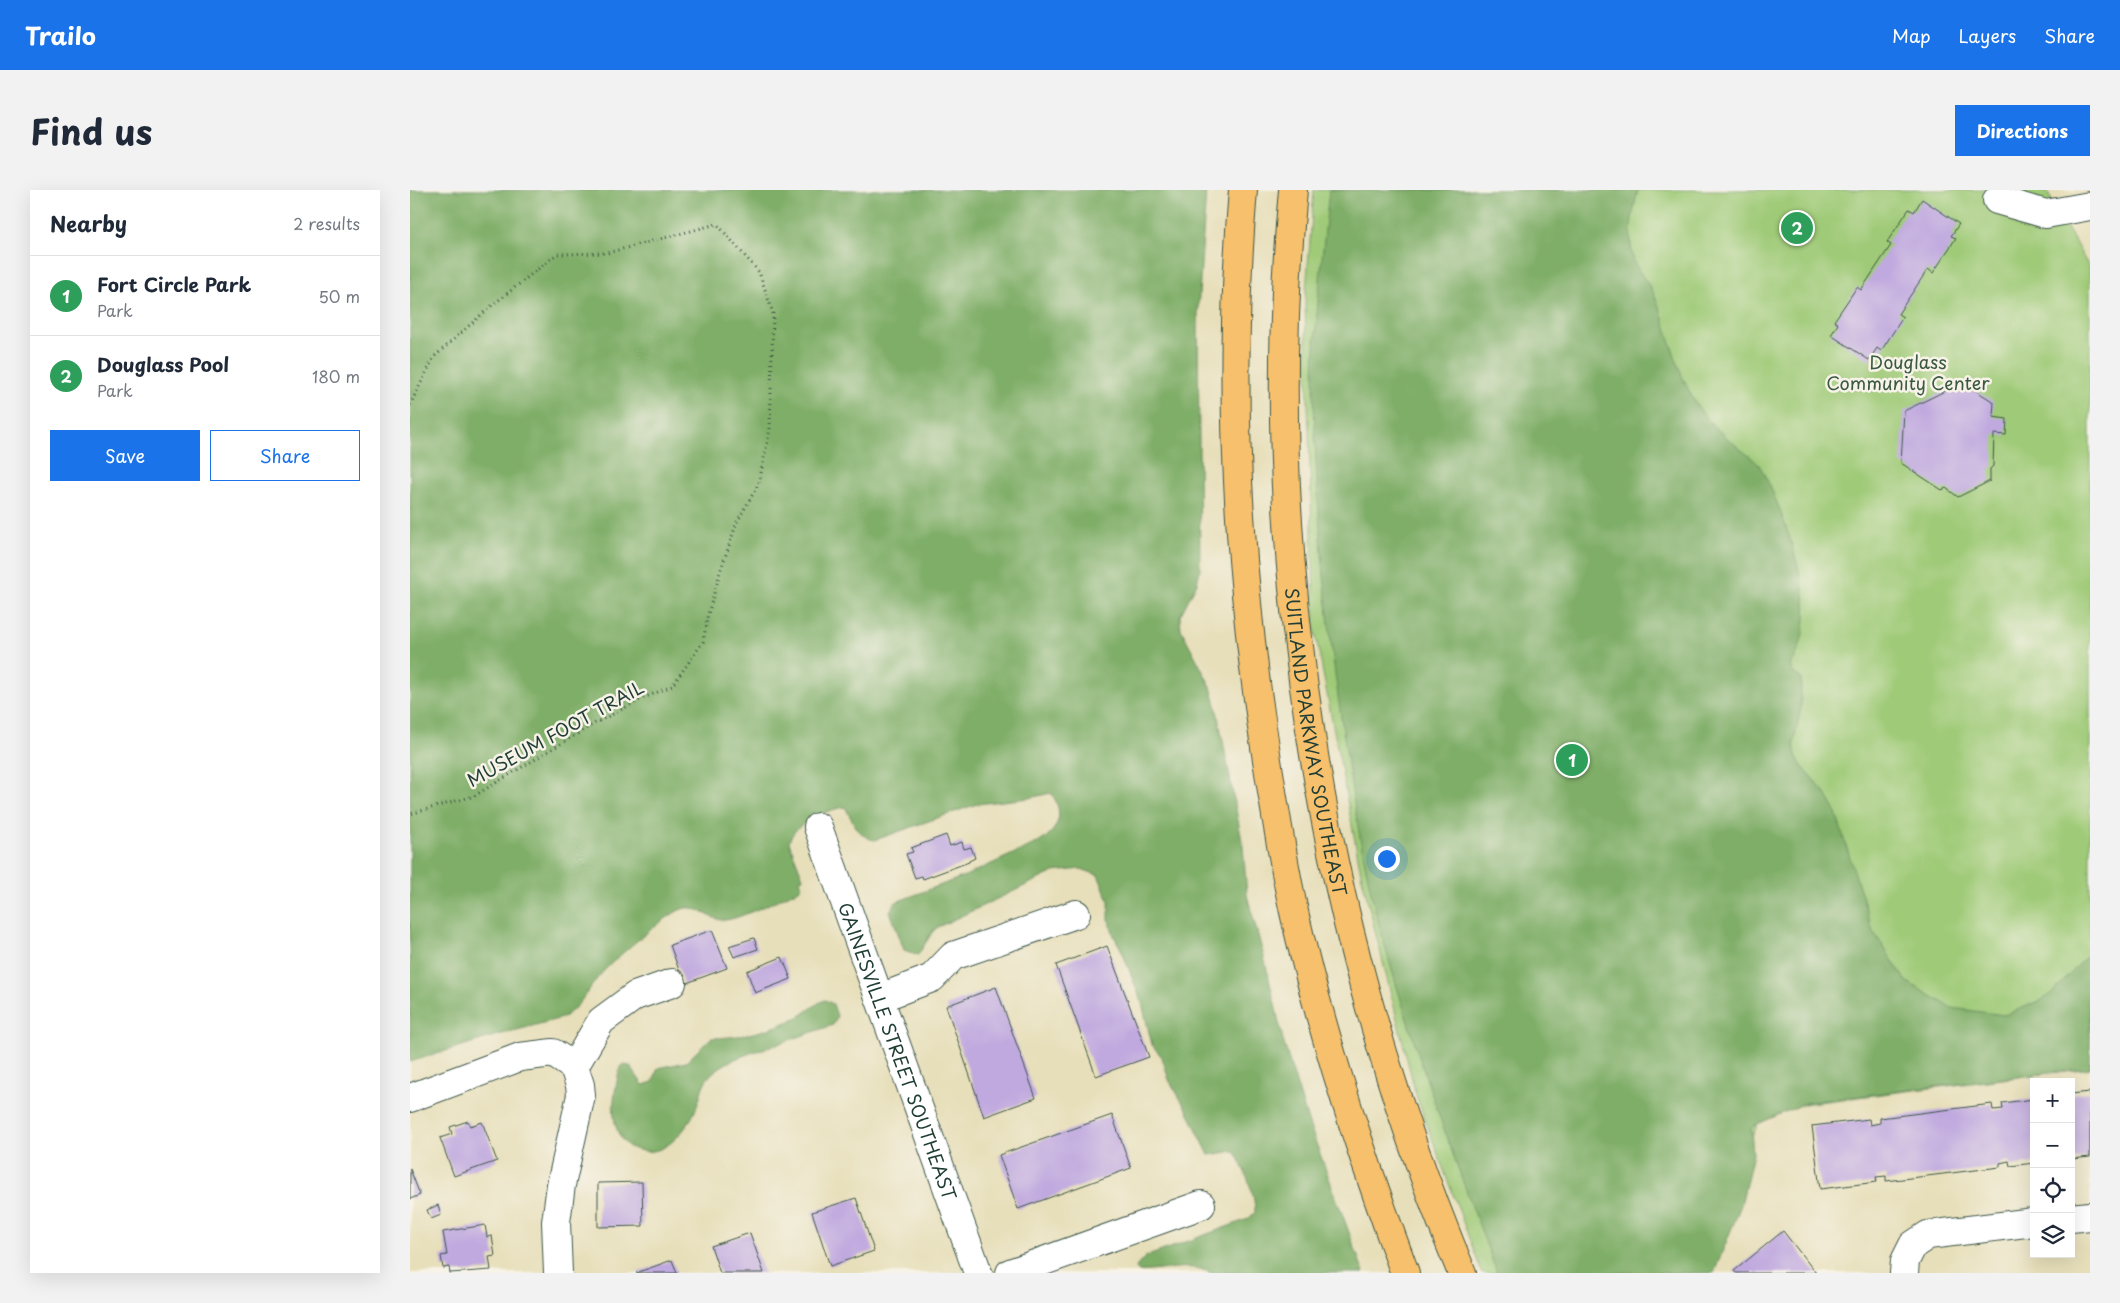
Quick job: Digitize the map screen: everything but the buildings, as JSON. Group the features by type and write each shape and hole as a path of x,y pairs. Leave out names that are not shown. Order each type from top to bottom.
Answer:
{"highway":[{"path":"1243,190 1235,346 1237,468 1245,585 1261,721 1282,855 1312,984 1345,1098 1384,1217 1405,1273"},
{"name":"SUITLAND PARKWAY SOUTHEAST","path":"1293,190 1287,276 1284,422 1292,560 1312,748 1351,936 1371,1013 1389,1074 1432,1201 1462,1273"}],"street":[{"path":"1997,200 2046,214 2090,206"},
{"name":"GAINESVILLE STREET SOUTHEAST","path":"818,827 978,1273"},
{"path":"880,998 932,978 953,956 1076,914"},
{"path":"410,1098 520,1057 563,1060 601,1021 635,996 672,983"},
{"path":"558,1273 556,1222 561,1185 581,1095 580,1085 563,1060"},
{"path":"1010,1273 1201,1204"},
{"path":"2075,1218 2090,1216"},
{"path":"1904,1273 1904,1261 1913,1245 1928,1234 2030,1222"}],"path":[{"name":"MUSEUM FOOT TRAIL","path":"410,405 434,357 490,307 557,254 607,253 717,224 759,272 773,313 770,429 759,483 737,522 708,614 703,642 685,670 672,686 597,722 474,796 410,814"}],"green space":[{"path":"410,190 1206,190 1198,311 1200,570 1197,583 1180,616 1181,629 1211,687 1216,705 1243,846 1247,895 1265,961 1284,1044 1309,1124 1364,1273 1211,1273 1193,1268 1138,1271 1136,1267 1145,1257 1248,1219 1255,1212 1255,1205 1248,1181 1234,1151 1209,1155 1187,1110 1169,1080 1162,1057 1152,1045 1142,1003 1109,921 1109,901 1098,875 1081,869 1054,872 938,927 933,931 918,955 904,950 890,911 896,902 965,876 1041,841 1052,831 1058,820 1058,807 1051,793 1029,798 977,804 875,840 869,839 860,832 845,807 821,814 804,823 792,835 789,842 803,878 800,879 802,886 799,890 732,919 719,920 693,908 682,909 653,928 608,966 569,1014 562,1018 410,1062"},
{"name":"Douglass Community Center","path":"1314,190 2046,190 2090,269 2090,1068 1764,1109 1693,1273 1482,1273 1416,1095 1362,878 1315,631 1305,303"},
{"path":"1329,190 1638,190 1631,229 1633,259 1655,296 1686,384 1701,411 1710,421 1759,465 1773,494 1793,550 1805,601 1801,644 1790,666 1794,674 1801,678 1801,707 1794,743 1796,755 1801,765 1826,794 1835,810 1873,931 1906,981 1952,1008 2004,1015 2042,1000 2053,992 2090,953 2090,1068 1808,1102 1753,1126 1751,1129 1753,1154 1741,1205 1714,1273 1497,1273 1436,1106 1394,979 1370,890 1353,797 1333,659 1323,567 1315,430 1316,335"},
{"path":"825,1000 833,1004 837,1016 833,1025 742,1056 716,1070 705,1082 694,1114 689,1122 669,1144 661,1149 643,1151 625,1144 617,1130 614,1112 620,1067 624,1065 630,1066 643,1085 653,1082 658,1068 686,1062 711,1038 734,1037 778,1026 798,1017"}],"place":[{"name":"Douglass Pool","path":"1797,228"},
{"name":"Fort Circle Park","path":"1572,760"}]}
